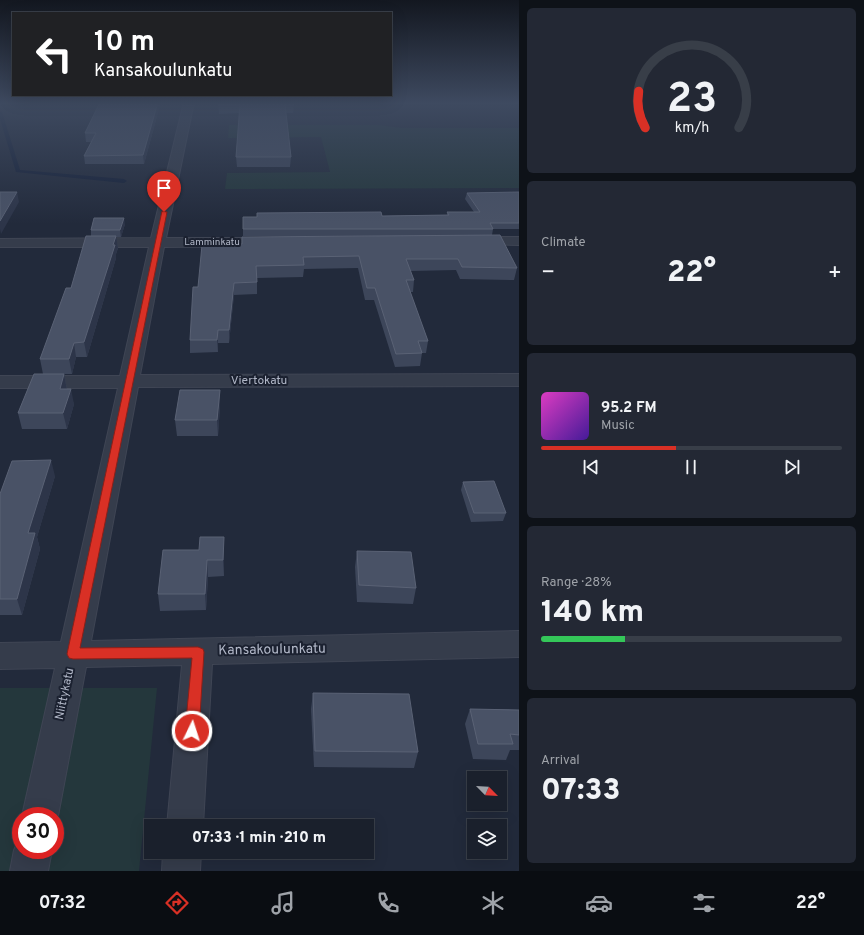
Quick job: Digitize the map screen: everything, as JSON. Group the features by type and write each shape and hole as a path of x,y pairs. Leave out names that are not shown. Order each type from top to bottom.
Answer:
{"street":[{"name":"Niittykatu","path":"42,807 129,381 180,143"},
{"path":"460,241 519,241"},
{"name":"Lamminkatu","path":"0,243 285,242"},
{"name":"Viertokatu","path":"0,382 519,380"},
{"name":"Kansakoulunkatu","path":"0,656 519,644"},
{"path":"185,819 198,652"},
{"path":"29,871 31,859"},
{"path":"181,871 182,859"}],"green space":[{"path":"322,143 519,143 519,188 225,189 227,173 330,172"},
{"path":"0,688 157,688 139,871 0,871"}],"building":[{"path":"91,143 146,143 143,155 84,156"},
{"path":"237,143 289,143 291,157 236,157"},
{"path":"0,192 17,192 0,221"},
{"path":"519,192 519,223 490,223 493,229 243,229 243,217 257,217 257,213 381,212 382,216 449,215 447,212 480,212 467,193"},
{"path":"94,218 124,218 120,230 91,230"},
{"path":"500,235 517,268 462,267 458,259 406,259 414,280 406,280 428,341 418,341 422,353 396,354 375,288 367,288 359,256 303,257 304,265 256,266 257,282 234,283 229,330 218,330 217,340 190,340 193,287 198,287 202,245 242,244 242,237"},
{"path":"86,236 116,236 113,245 115,245 84,342 74,343 69,359 40,359 66,288 71,288"},
{"path":"34,374 64,374 60,389 71,389 63,413 18,413"},
{"path":"180,390 220,390 217,420 175,420"},
{"path":"51,460 28,533 35,533 17,599 0,599 0,494 12,461"},
{"path":"494,481 506,513 474,513 463,482"},
{"path":"200,537 224,537 223,560 207,560 205,594 158,594 163,550 199,550"},
{"path":"357,551 411,552 416,588 359,585"},
{"path":"313,693 409,694 418,752 315,751"},
{"path":"470,709 519,710 519,735 510,734 513,744 478,744"}],"waterway":[{"path":"9,143 18,171 124,181"}],"route":[{"path":"164,212 73,654 198,652 192,731"}]}
